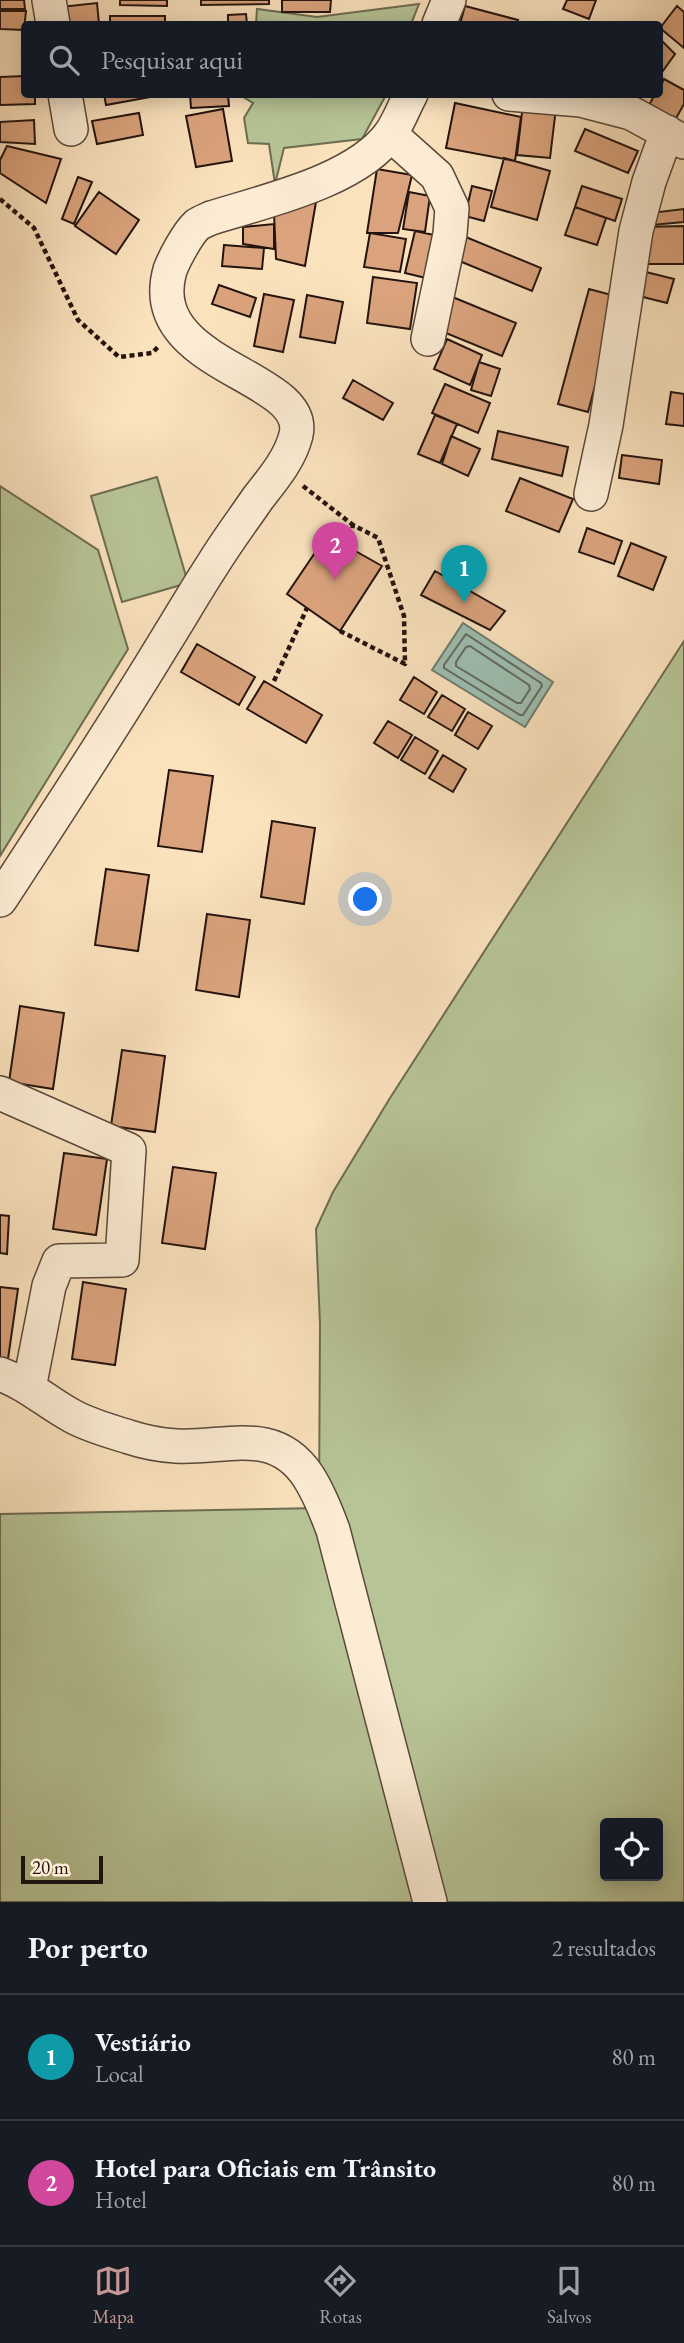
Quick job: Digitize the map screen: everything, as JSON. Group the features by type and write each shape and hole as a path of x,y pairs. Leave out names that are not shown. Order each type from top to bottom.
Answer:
{"street":[{"path":"49,0 52,21"},
{"path":"440,21 449,0"},
{"path":"66,98 71,129"},
{"path":"0,900 212,566 281,467 293,445 297,429 295,416 285,402 209,355 178,329 167,304 166,285 173,261 196,226 211,218 323,182 351,168 372,153 390,134 409,98"},
{"path":"557,98 581,100 631,113 676,137 649,182 636,231 606,425 591,494"},
{"path":"390,134 437,176 452,208 450,234 428,339"},
{"path":"0,1093 129,1150 122,1260 59,1261 14,1381 72,1416 140,1441 177,1446 229,1442 265,1444 289,1456 307,1474 321,1498 333,1530 430,1902"}],"path":[{"path":"0,199 34,228 78,320 119,357 152,353 178,329"},
{"path":"281,467 353,526 378,538 404,616 405,664 340,631"},
{"path":"348,547 353,526"},
{"path":"274,681 307,608"}],"green space":[{"path":"419,4 412,21 256,21 257,9 317,17"},
{"path":"245,98 384,98 362,139 284,148 275,184 269,144 248,143 244,118 253,103"},
{"path":"157,477 188,583 122,602 91,496"},
{"path":"0,486 98,550 128,649 0,856"},
{"path":"684,641 684,1902 0,1902 0,1514 319,1508 320,1324 316,1229 333,1192 390,1098"}],"water":[{"path":"463,623 553,682 525,727 432,670"}],"building":[{"path":"0,0 24,0 25,9 0,9"},
{"path":"120,0 167,0 167,6 120,5"},
{"path":"201,0 269,0 269,4 201,5"},
{"path":"282,0 331,0 330,12 282,12"},
{"path":"567,0 596,0 589,19 563,9"},
{"path":"97,3 99,21 54,21 52,8"},
{"path":"465,6 518,20 518,21 461,21"},
{"path":"677,6 684,12 684,48 663,30 663,24"},
{"path":"0,11 26,11 25,21 21,21 21,30 0,29"},
{"path":"246,14 247,21 228,21 228,15"},
{"path":"110,16 165,16 165,21 110,21"},
{"path":"663,42 675,54 663,71"},
{"path":"21,76 21,98 35,98 35,104 0,105 0,77"},
{"path":"664,79 684,90 684,104 674,122 648,107 653,98 663,98"},
{"path":"105,98 145,98 106,105"},
{"path":"190,98 228,98 229,106 191,108"},
{"path":"455,103 521,117 515,161 446,148"},
{"path":"523,104 556,108 550,158 517,155"},
{"path":"223,109 232,161 196,167 186,116"},
{"path":"139,113 143,135 97,144 92,121"},
{"path":"34,120 35,144 0,142 0,122"},
{"path":"585,129 638,151 628,173 575,151"},
{"path":"7,146 61,159 46,203 0,173 0,160"},
{"path":"504,158 550,171 537,220 491,207"},
{"path":"377,169 412,175 398,233 367,233"},
{"path":"78,177 92,182 74,224 62,219"},
{"path":"472,186 492,191 484,221 465,216"},
{"path":"582,186 622,199 615,221 575,207"},
{"path":"99,192 139,220 116,254 75,226"},
{"path":"409,192 430,196 425,232 403,229"},
{"path":"316,202 305,266 276,259 274,213"},
{"path":"575,207 606,218 597,245 565,235"},
{"path":"684,209 684,222 652,225 650,213"},
{"path":"274,224 274,249 243,244 243,227"},
{"path":"684,226 684,264 645,264 644,227"},
{"path":"415,231 439,236 430,279 405,273"},
{"path":"370,233 406,239 400,272 364,267"},
{"path":"461,235 541,268 532,291 452,258"},
{"path":"224,245 264,248 262,269 222,266"},
{"path":"646,272 674,279 667,303 639,296"},
{"path":"373,277 417,283 410,329 367,323"},
{"path":"219,285 256,298 250,317 212,304"},
{"path":"589,289 619,297 588,412 558,404"},
{"path":"264,294 294,300 283,352 254,346"},
{"path":"307,295 343,302 335,343 300,337"},
{"path":"450,296 516,323 502,356 436,329"},
{"path":"447,339 482,355 470,385 434,369"},
{"path":"479,362 500,369 491,396 471,390"},
{"path":"353,380 393,403 383,420 343,398"},
{"path":"445,384 490,403 478,433 432,413"},
{"path":"671,392 684,394 684,426 666,424"},
{"path":"435,415 457,424 440,463 418,454"},
{"path":"498,431 568,447 562,476 492,459"},
{"path":"451,436 480,449 468,476 442,464"},
{"path":"622,455 662,460 659,484 619,478"},
{"path":"520,478 573,499 559,532 506,511"},
{"path":"587,528 622,541 614,564 579,552"},
{"path":"327,535 382,566 340,631 287,594"},
{"path":"631,543 666,557 653,590 618,576"},
{"path":"435,571 505,611 490,630 421,595"},
{"path":"197,644 255,677 239,705 181,672"},
{"path":"414,677 437,692 424,714 400,700"},
{"path":"264,681 322,715 306,743 247,709"},
{"path":"442,695 465,709 452,731 428,717"},
{"path":"468,712 492,726 478,749 455,735"},
{"path":"388,721 412,735 398,758 374,743"},
{"path":"415,737 438,751 425,774 401,760"},
{"path":"443,755 466,769 453,792 429,778"},
{"path":"169,770 213,776 202,852 158,846"},
{"path":"272,821 315,828 304,904 261,897"},
{"path":"106,869 149,875 138,951 95,945"},
{"path":"207,914 250,920 239,997 196,990"},
{"path":"20,1006 64,1013 53,1089 9,1082"},
{"path":"122,1050 165,1056 155,1132 111,1126"},
{"path":"64,1153 107,1159 96,1235 53,1229"},
{"path":"173,1167 216,1173 205,1249 162,1243"},
{"path":"0,1215 9,1216 7,1254 0,1253"},
{"path":"83,1282 126,1289 115,1365 72,1359"},
{"path":"0,1287 18,1289 7,1366 0,1365"}],"place":[{"name":"Hotel para Oficiais em Trânsito","path":"335,580"},
{"name":"Vestiário","path":"464,603"}]}
